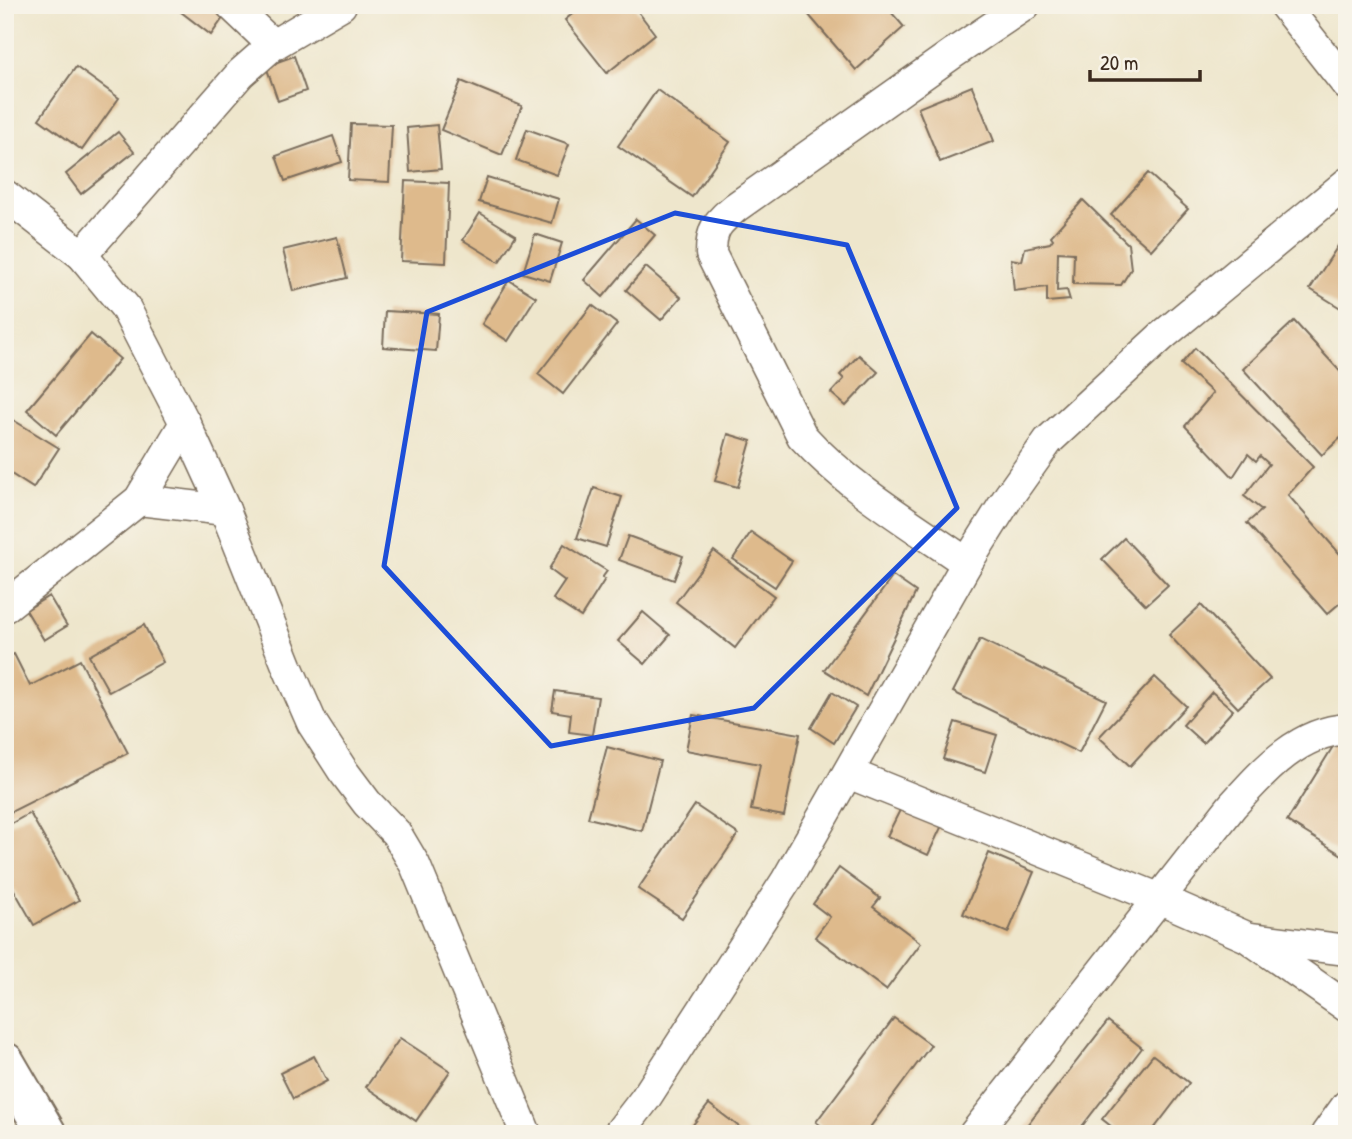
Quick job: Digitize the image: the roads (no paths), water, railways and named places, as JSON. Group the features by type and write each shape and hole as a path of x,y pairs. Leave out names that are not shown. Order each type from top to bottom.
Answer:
{"main road":[{"path":"5,1062 46,1133"}],"street":[{"path":"231,5 273,45"},
{"path":"82,255 241,72 273,45 341,5"},
{"path":"967,563 859,488 818,454 802,436 711,254 711,235 719,221 736,206 1025,5"},
{"path":"1284,5 1347,85"},
{"path":"618,1134 645,1099 786,881 967,563 1048,441 1162,336 1347,183"},
{"path":"5,195 82,255 125,307 185,423 225,510 312,723 367,803 396,833 415,865 526,1134"},
{"path":"5,607 139,500 185,423"},
{"path":"139,500 225,510"},
{"path":"974,1134 1158,898 1232,806 1270,764 1296,746 1331,730 1347,729"},
{"path":"848,773 1158,898 1247,937 1347,1007"},
{"path":"1247,937 1347,950"},
{"path":"1326,1134 1347,1105"}]}
